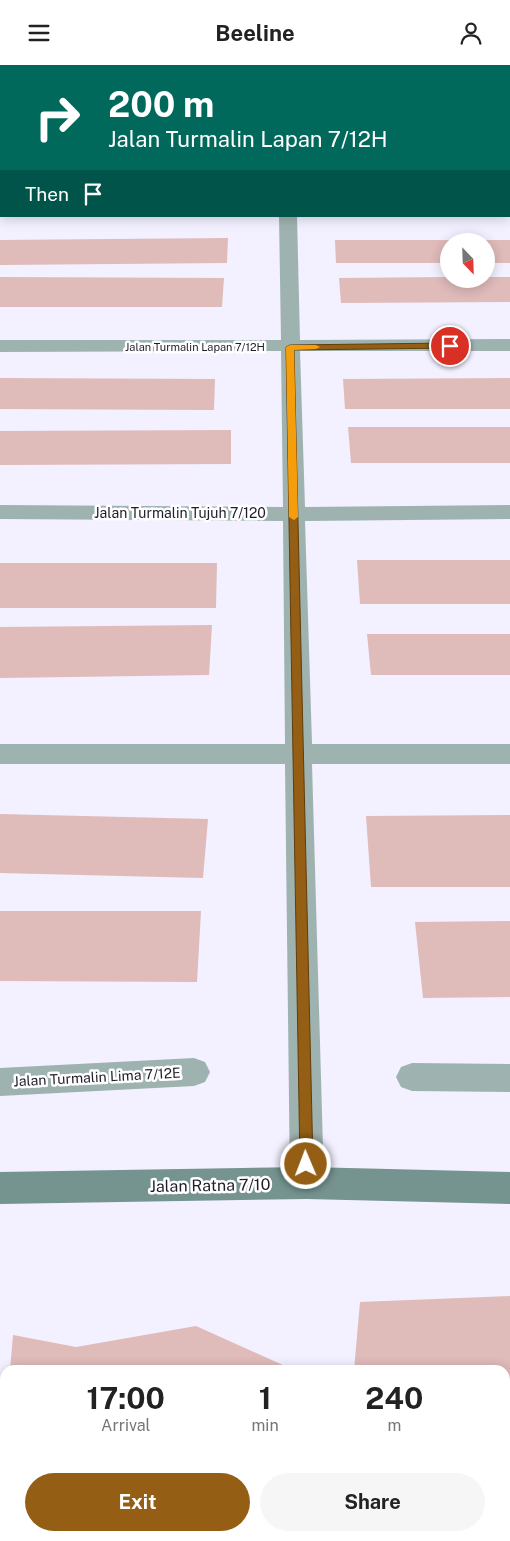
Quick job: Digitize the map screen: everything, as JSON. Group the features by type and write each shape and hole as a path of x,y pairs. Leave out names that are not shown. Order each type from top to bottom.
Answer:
{"street":[{"path":"288,217 307,1183"},
{"name":"Jalan Turmalin Lapan 7/12H","path":"0,347 510,345"},
{"name":"Jalan Turmalin Tujuh 7/120","path":"0,512 294,514 510,512"},
{"path":"0,754 510,754"},
{"name":"Jalan Turmalin Lima 7/12E","path":"0,1082 194,1072"},
{"path":"412,1077 510,1078"},
{"name":"Jalan Ratna 7/10","path":"0,1188 307,1183 510,1188"}],"building":[{"path":"228,238 227,263 0,265 0,240"},
{"path":"335,240 440,240 440,263 336,263"},
{"path":"495,240 510,240 510,263 495,263"},
{"path":"0,277 224,278 222,307 0,307"},
{"path":"440,277 440,288 495,288 495,277 510,277 510,302 341,303 339,278"},
{"path":"0,378 215,379 214,410 0,409"},
{"path":"510,378 510,409 345,409 343,379"},
{"path":"348,427 510,427 510,463 351,463"},
{"path":"231,430 231,464 0,465 0,431"},
{"path":"357,560 510,560 510,604 360,604"},
{"path":"0,563 217,563 216,608 0,608"},
{"path":"212,625 209,675 0,678 0,627"},
{"path":"367,634 510,634 510,675 371,675"},
{"path":"0,814 208,819 203,878 0,873"},
{"path":"510,815 510,887 371,887 366,816"},
{"path":"0,911 201,911 197,982 0,981"},
{"path":"510,921 510,997 423,998 415,922"},
{"path":"510,1296 510,1365 354,1365 360,1302"},
{"path":"196,1326 283,1365 10,1365 13,1335 76,1347"}],"slow traffic":[{"path":"294,517 290,347 316,347"}],"route":[{"path":"306,1164 290,347 450,346"}]}
